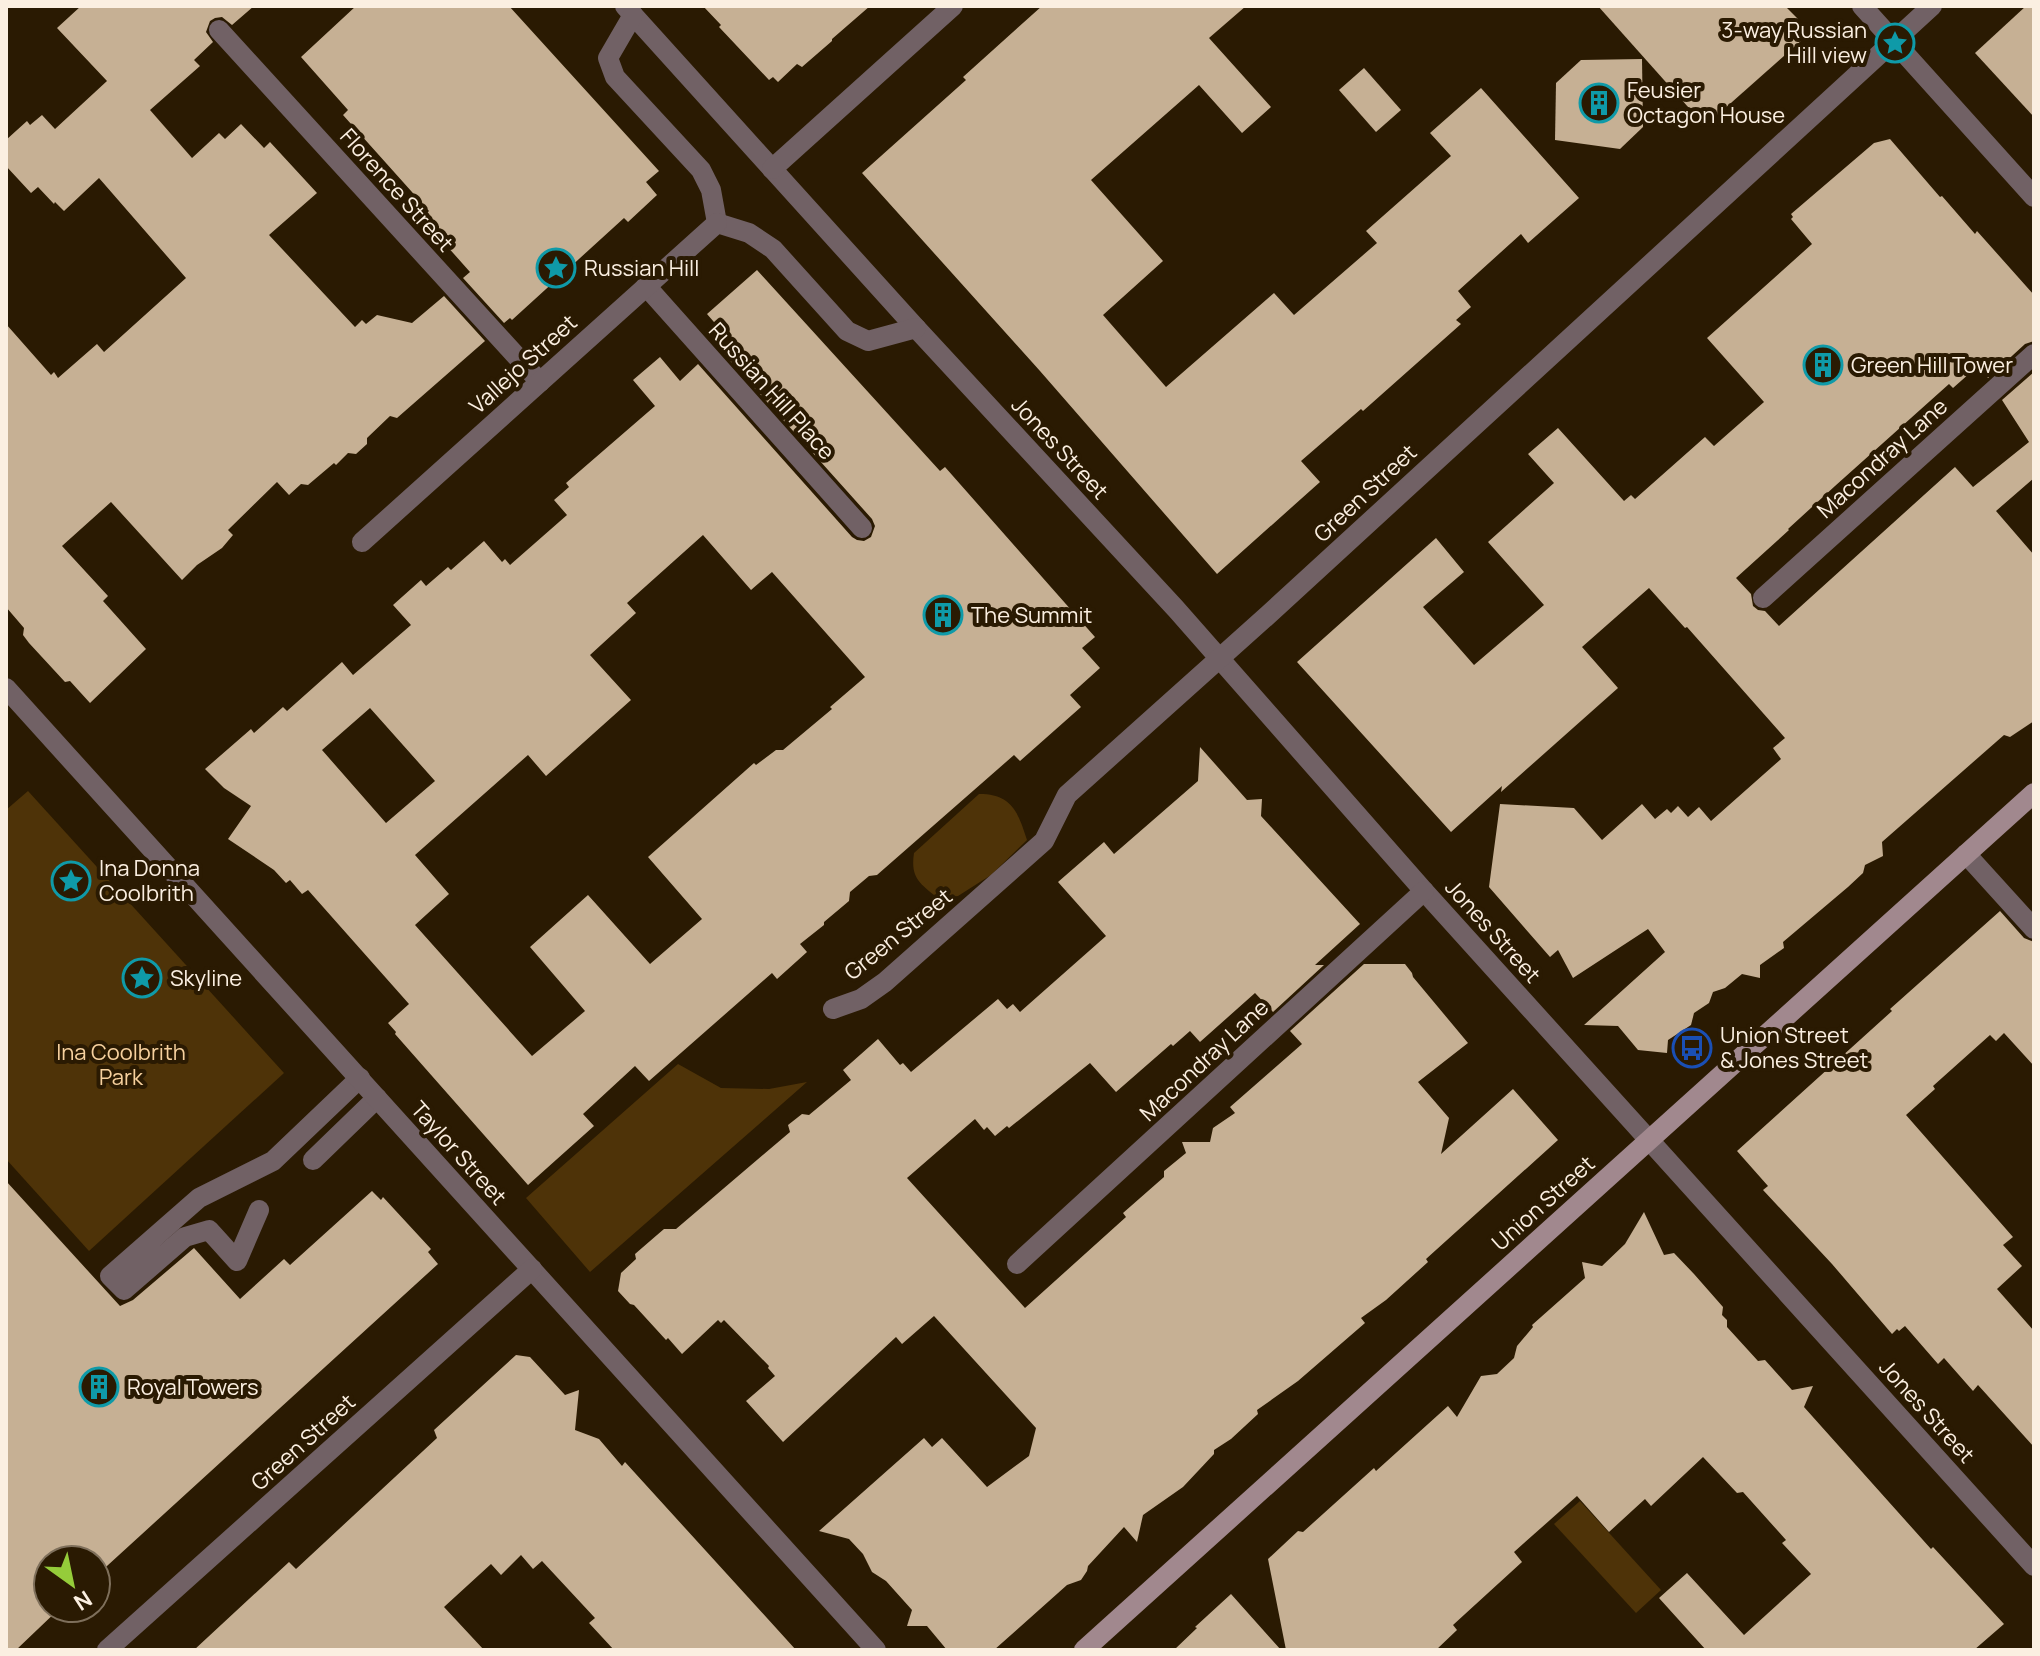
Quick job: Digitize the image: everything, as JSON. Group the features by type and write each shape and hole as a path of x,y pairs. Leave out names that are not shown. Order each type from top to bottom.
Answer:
{"street":[{"path":"772,169 953,6"},
{"path":"1862,6 2034,197"},
{"name":"Green Street","path":"833,1009 861,999 885,982 1044,841 1067,795 1932,6"},
{"name":"Jones Street","path":"717,223 711,190 701,170 615,77 608,58 629,10 1220,658 1424,891 2034,1566"},
{"name":"Florence Street","path":"219,30 540,382"},
{"path":"717,223 749,233 773,249 847,331 868,341 916,328"},
{"name":"Vallejo Street","path":"362,542 717,223"},
{"name":"Russian Hill Place","path":"646,286 862,528"},
{"name":"Macondray Lane","path":"1763,598 2034,354"},
{"name":"Taylor Street","path":"6,688 876,1650"},
{"name":"Union Street","path":"1084,1650 2034,793"},
{"path":"1966,854 2034,929"},
{"name":"Macondray Lane","path":"1017,1264 1424,891"},
{"path":"259,1210 237,1261 209,1230 185,1237 124,1290 110,1276 199,1198 273,1161 360,1078"},
{"path":"313,1160 377,1098"},
{"name":"Green Street","path":"107,1650 532,1269"}],"green space":[{"name":"Ina Coolbrith Park","path":"28,791 284,1073 89,1251 6,1159 6,810"},
{"path":"979,794 999,797 1012,806 1027,840 991,875 958,896 939,899 915,875 914,853"},
{"path":"678,1064 721,1088 769,1089 807,1082 590,1272 526,1198"},
{"path":"1580,1501 1661,1590 1636,1613 1554,1524"}],"building":[{"path":"81,6 254,6 232,25 222,17 210,21 206,32 213,42 194,60 200,66 150,110 192,158 219,133 225,139 241,124 264,148 270,142 317,193 269,235 355,327 362,320 366,324 377,315 412,323 444,296 485,341 397,418 390,416 367,438 367,444 356,454 348,453 308,485 301,484 289,495 277,482 228,530 233,535 222,548 182,580 111,502 62,546 108,596 103,601 146,649 90,703 70,681 65,682 29,643 23,635 24,628 6,607 6,324 51,375 54,372 58,378 97,344 104,352 186,278 99,178 64,211 38,187 31,193 6,166 6,140 27,121 30,125 42,115 55,129 107,81 57,28"},
{"path":"356,6 509,6 659,171 646,182 657,195 628,222 624,218 512,320 510,318 504,323 463,278 470,272 422,218 429,211 343,115 348,110 301,57"},
{"path":"703,6 870,6 802,67 797,64 778,82 773,77 769,80"},
{"path":"1042,6 1246,6 1209,38 1271,107 1242,133 1199,85 1091,180 1163,261 1103,315 1166,387 1274,293 1294,315 1377,243 1366,231 1451,156 1430,133 1481,88 1579,198 1528,243 1521,234 1458,291 1471,307 1456,320 1461,324 1301,461 1320,482 1217,574 862,173 966,80 963,77"},
{"path":"1598,6 1785,6 1811,32 1705,126"},
{"path":"2026,6 2034,6 2034,117 1975,53"},
{"name":"Feusier Octagon House","path":"1642,59 1643,127 1620,149 1555,140 1556,83 1581,60"},
{"path":"1364,68 1401,110 1376,132 1339,90"},
{"path":"1890,139 1940,197 1975,234 1977,231 2034,295 2034,341 2025,344 1988,378 1979,365 1953,388 1949,384 1736,578 1751,594 1753,606 1765,611 1779,626 1955,467 1973,487 2029,442 2002,400 2034,372 2034,478 1996,511 2034,555 2034,721 2010,737 2004,735 1882,842 1883,856 1865,865 1863,873 1783,942 1784,948 1760,965 1760,978 1742,974 1725,988 1713,992 1709,1003 1694,1013 1691,1025 1668,1040 1667,1053 1638,1050 1618,1026 1584,1025 1665,952 1648,929 1573,978 1558,950 1550,957 1489,887 1500,804 1574,808 1602,840 1642,804 1655,819 1667,809 1671,813 1678,806 1688,817 1699,807 1711,821 1781,759 1773,748 1785,738 1649,588 1582,647 1618,688 1451,832 1297,662 1436,538 1464,572 1423,607 1474,665 1544,605 1488,542 1554,483 1528,454 1558,428 1624,501 1631,495 1635,499 1705,437 1714,446 1764,402 1707,338 1812,244 1791,219 1791,214 1874,143"},
{"path":"757,270 940,471 945,467 1095,637 1082,648 1100,668 1070,695 1081,707 1020,761 1014,755 877,875 869,876 850,892 849,901 800,944 807,952 777,979 772,973 649,1081 635,1066 583,1114 594,1126 528,1185 395,1034 388,1023 409,1004 308,890 302,894 290,880 286,883 274,870 228,839 251,806 224,788 205,769 251,729 254,733 283,707 287,711 342,662 353,675 411,625 393,605 421,580 426,586 448,567 451,570 484,541 502,562 505,559 510,565 567,515 554,500 569,487 566,483 655,406 633,380 660,357 680,381 698,364 852,537 864,541 871,537 875,526 872,519 717,346 727,337 707,314","holes":["703,535 751,590 772,572 865,677 783,750 776,750 756,765 754,763 648,857 702,919 650,964 588,895 530,947 585,1011 532,1056 415,925 449,894 415,855 528,755 546,776 631,700 590,655 636,613 627,603","370,708 435,781 386,823 322,750"]},
{"path":"1200,747 1247,800 1262,799 1261,816 1360,924 1315,965 1324,965 1273,1012 1255,993 1200,1042 1190,1031 1116,1092 1090,1063 995,1136 987,1127 984,1130 975,1119 907,1178 1025,1308 1126,1217 1123,1213 1164,1177 1164,1171 1186,1153 1182,1142 1210,1142 1213,1128 1235,1113 1230,1107 1302,1044 1290,1031 1364,964 1405,964 1468,1043 1418,1082 1449,1118 1441,1154 1513,1089 1558,1140 1426,1259 1428,1262 1386,1300 1361,1318 1365,1323 1298,1381 1257,1410 1258,1414 1214,1450 1214,1454 1183,1487 1143,1515 1137,1542 1124,1527 1088,1566 1081,1580 1067,1585 994,1650 947,1650 927,1626 907,1626 912,1610 886,1581 872,1572 863,1554 849,1539 819,1531 924,1438 932,1447 942,1438 987,1487 1029,1456 1036,1428 934,1316 902,1344 896,1337 783,1442 746,1401 775,1376 769,1366 724,1320 721,1323 718,1320 682,1354 618,1291 621,1273 636,1259 635,1254 664,1229 676,1229 790,1132 788,1125 802,1114 809,1115 851,1080 843,1070 878,1039 900,1065 903,1063 911,1072 998,999 1007,1009 1013,1004 1020,1012 1106,936 1058,882 1104,842 1114,854 1198,781"},
{"path":"2000,911 2024,938 2034,942 2034,1066 2004,1033 1996,1041 1990,1035 1906,1115 2013,1237 2003,1245 2022,1266 1997,1289 2034,1331 2034,1447 1978,1385 1973,1391 1944,1358 1938,1364 1905,1326 1892,1334 1763,1190 1768,1186 1737,1151"},
{"path":"6,1181 120,1306 133,1300 194,1248 240,1299 284,1259 290,1265 372,1191 381,1200 383,1197 431,1249 428,1252 438,1264 112,1561 112,1544 32,1544 32,1624 43,1624 16,1650 6,1650"},
{"path":"1644,1212 1664,1255 1674,1253 1694,1274 1723,1307 1722,1315 1727,1320 1727,1327 1758,1361 1765,1360 1792,1390 1813,1386 1804,1407 1931,1549 1933,1547 2004,1624 1974,1650 1706,1650 1659,1598 1687,1573 1744,1635 1811,1574 1782,1543 1786,1540 1743,1492 1737,1493 1703,1457 1651,1506 1645,1499 1609,1532 1577,1496 1514,1552 1522,1562 1453,1625 1457,1630 1436,1650 1286,1650 1268,1559 1374,1468 1376,1471 1448,1406 1457,1417 1481,1376 1497,1374 1514,1358 1517,1346 1532,1325 1585,1278 1582,1262 1602,1266 1625,1244"},
{"path":"516,1355 530,1357 565,1395 579,1390 575,1430 599,1439 622,1466 625,1462 796,1650 614,1650 589,1623 595,1618 542,1561 533,1569 521,1555 501,1575 491,1564 444,1607 484,1650 194,1650 289,1562 296,1569 437,1438 434,1430"},
{"path":"1231,1594 1281,1650 1174,1650 1195,1627"}],"place":[{"name":"3-way Russian Hill view","path":"1895,43"},
{"name":"Feusier Octagon House","path":"1599,103"},
{"name":"Russian Hill","path":"556,268"},
{"name":"Green Hill Tower","path":"1823,365"},
{"name":"The Summit","path":"943,615"},
{"name":"Ina Donna Coolbrith","path":"71,881"},
{"name":"Skyline","path":"142,978"},
{"name":"Union Street & Jones Street","path":"1692,1048"},
{"name":"Royal Towers","path":"99,1387"}]}
